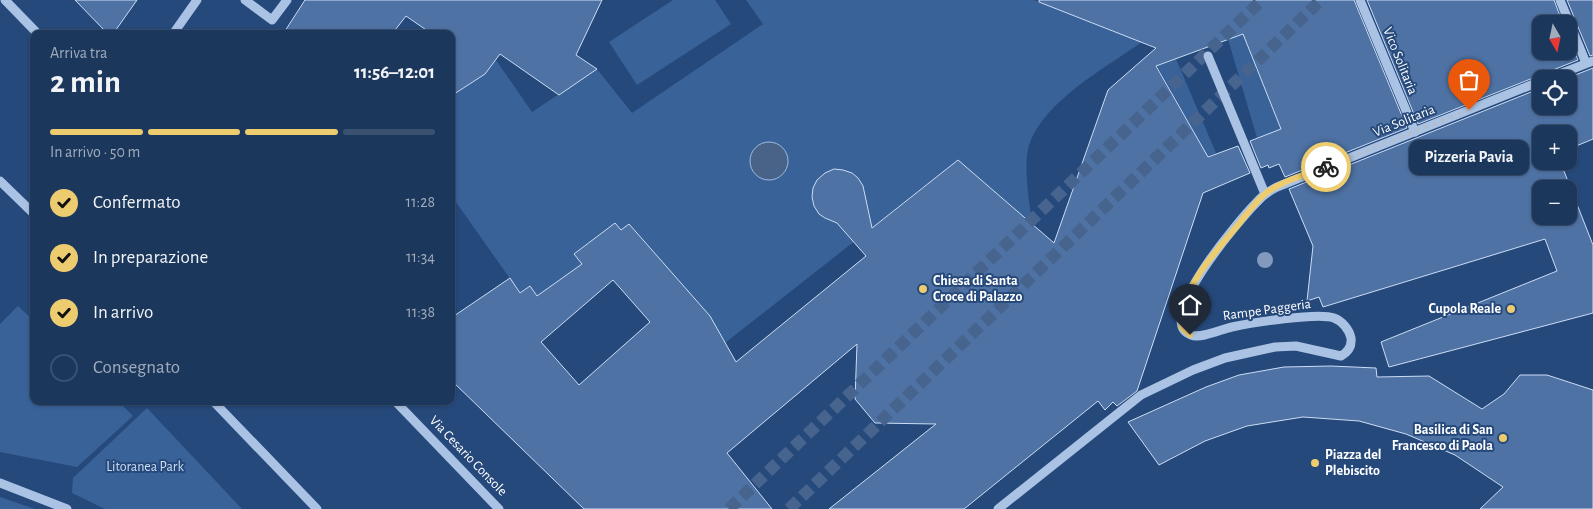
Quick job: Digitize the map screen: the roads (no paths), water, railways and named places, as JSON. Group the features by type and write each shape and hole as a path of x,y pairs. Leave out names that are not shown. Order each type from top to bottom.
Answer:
{"street":[{"path":"5,0 34,30"},
{"path":"176,30 197,0"},
{"path":"244,0 272,20 287,0"},
{"name":"Vico Solitaria","path":"1360,0 1415,132"},
{"path":"1560,0 1589,62 1570,70"},
{"path":"1208,56 1265,194"},
{"name":"Via Solitaria","path":"1277,186 1532,85"},
{"path":"0,181 30,210"},
{"name":"Rampe Paggeria","path":"998,509 1141,395 1193,370 1225,358 1256,350 1296,346 1341,356 1349,350 1351,344 1349,331 1341,322 1323,316 1245,324 1195,336 1182,328 1182,312 1200,274 1254,204 1277,186"},
{"path":"218,405 317,509"},
{"name":"Via Cesario Console","path":"399,405 499,509"},
{"path":"0,483 67,509"}],"tunnel":[{"path":"729,509 1262,0"},
{"path":"789,509 1321,0"}],"place":[{"name":"Pizzeria Pavia","path":"1469,110"},
{"name":"Chiesa di Santa Croce di Palazzo","path":"923,289"},
{"name":"Cupola Reale","path":"1511,309"},
{"name":"Basilica di San Francesco di Paola","path":"1503,438"},
{"name":"Piazza del Plebiscito","path":"1315,463"}],"park label":[{"name":"Litoranea Park","path":"145,467"}]}
